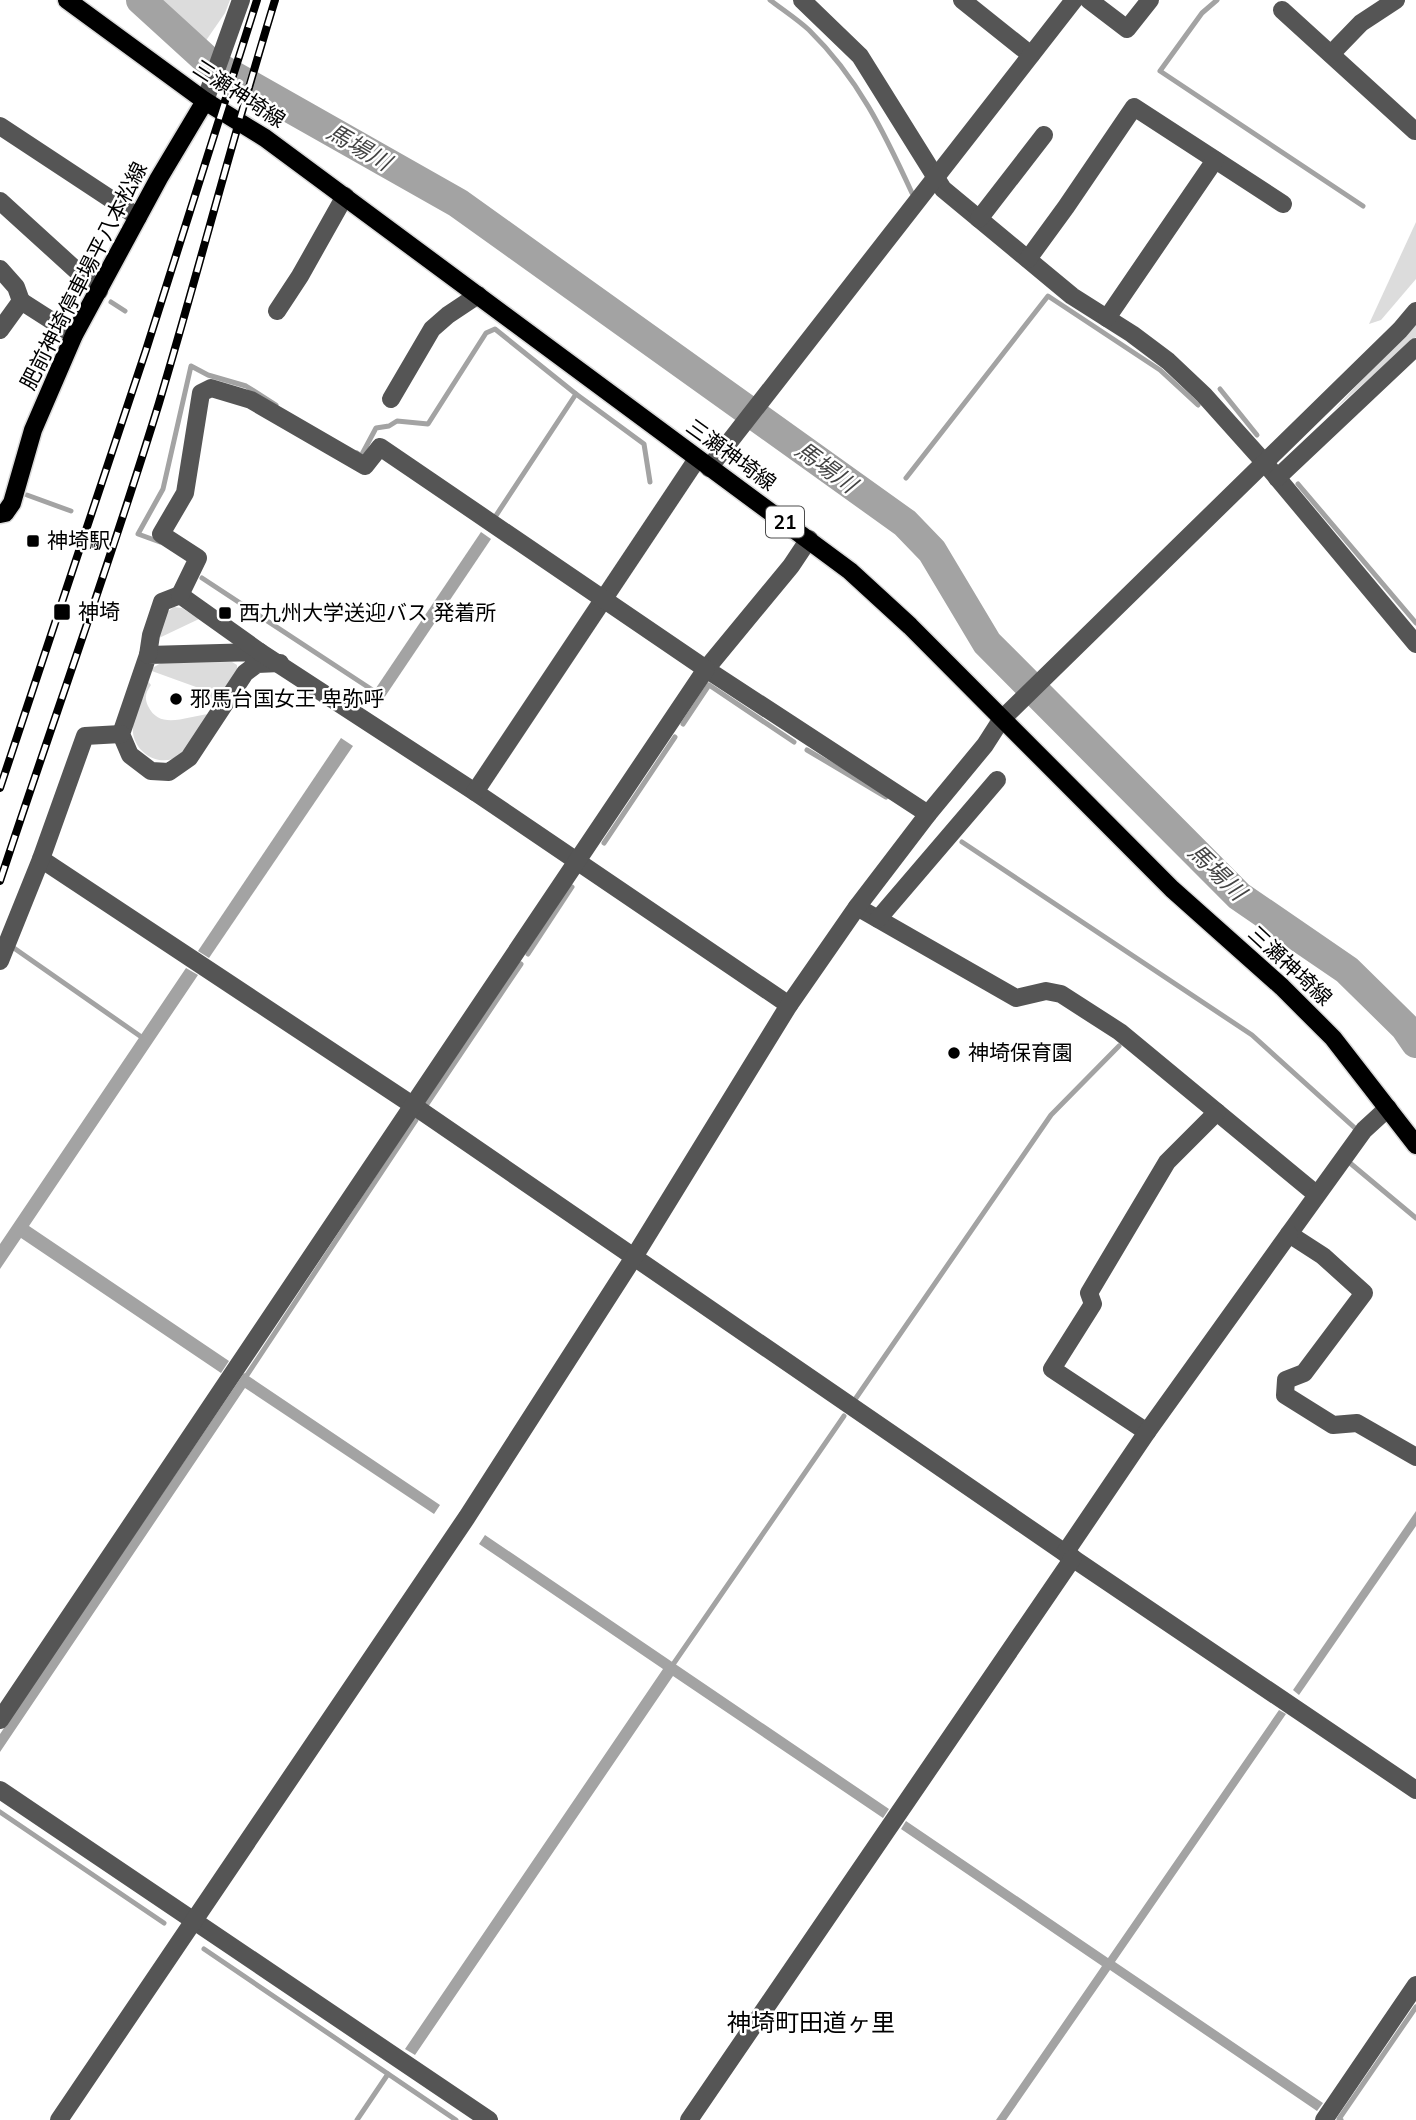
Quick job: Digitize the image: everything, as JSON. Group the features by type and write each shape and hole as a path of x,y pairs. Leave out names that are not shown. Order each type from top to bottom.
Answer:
{"main road":[{"name":"三瀬神埼線","path":"67,0 205,101 265,138 345,196 850,571 910,626 1172,890 1282,987 1333,1038 1416,1145"},
{"name":"肥前神埼停車場平八本松線","path":"0,514 5,513 12,503 33,430 74,335 205,101"}],"street":[{"path":"205,101 241,0"},
{"path":"803,0 860,56 943,188 1072,296 1168,361 1204,395 1264,462 1416,644"},
{"path":"962,0 1031,55"},
{"path":"475,792 603,599 703,463 741,426 1074,0"},
{"path":"1089,0 1127,29 1150,0"},
{"path":"1331,54 1361,23 1396,0"},
{"path":"1282,10 1415,131"},
{"path":"1028,259 1134,107 1283,204"},
{"path":"0,126 138,217"},
{"path":"979,219 1044,135"},
{"path":"1107,318 1215,160"},
{"path":"277,311 345,196"},
{"path":"0,201 99,291"},
{"path":"0,270 16,287 21,301 74,335"},
{"path":"391,399 432,329 447,315 478,295"},
{"path":"0,330 21,301"},
{"path":"59,2120 467,1517 634,1257 789,1005 857,907 1002,720 1400,330 1416,311"},
{"path":"1277,478 1416,347"},
{"path":"280,663 257,664 245,673 189,758 169,772 151,771 130,755 121,734 148,655 151,635 162,603 180,595 198,558 162,534 185,493 201,393 211,388 251,400 365,466 380,447 706,669 928,814"},
{"path":"0,1720 706,669 791,566 809,539"},
{"path":"180,595 260,652 475,792 789,1005"},
{"path":"148,655 260,652"},
{"path":"5,950 85,736 121,734"},
{"path":"878,919 998,780"},
{"path":"41,859 414,1106 1069,1556 1416,1790"},
{"path":"857,907 1016,998 1046,991 1060,994 1120,1032 1316,1194"},
{"path":"689,2120 1069,1556 1147,1432 1316,1194 1364,1130 1388,1108"},
{"path":"1147,1432 1052,1369 1093,1304 1089,1293 1167,1162 1217,1112"},
{"path":"1289,1234 1323,1256 1364,1293 1304,1373 1286,1380 1285,1395 1333,1426 1357,1423 1416,1457"},
{"path":"0,1790 489,2120"},
{"path":"1324,2120 1415,1989"}],"shaded area":[{"path":"157,0 230,0 225,13 205,42"},
{"path":"1416,222 1416,279 1381,320 1369,324"},
{"path":"1416,321 1416,337 1333,411"},
{"path":"481,532 491,539 380,704 370,697"},
{"path":"174,607 182,608 199,619 159,638 167,612"},
{"path":"232,662 237,665 237,671 217,704 206,702 196,687 149,670 161,663"},
{"path":"146,679 151,685 146,695 148,706 159,718 174,720 210,714 189,745 173,759 148,756 136,743 133,735 135,714"},
{"path":"341,738 353,746 209,958 198,951"},
{"path":"186,968 198,975 29,1226 229,1361 221,1373 21,1238 0,1269 0,1244"},
{"path":"244,1373 440,1505 434,1514 245,1388 0,1752 0,1734"},
{"path":"1416,1511 1416,1526 1299,1695 1293,1690"},
{"path":"485,1535 889,1809 883,1818 673,1676 415,2055 405,2049 663,1669 479,1544"},
{"path":"1279,1710 1286,1714 1115,1962 1323,2103 1317,2111 1110,1970 1006,2120 996,2120 1102,1966 901,1829 906,1821 1108,1958"}],"waterway":[{"name":"馬場川","path":"141,0 209,62 458,203 905,523 932,551 987,643 1239,896 1347,970 1405,1027 1416,1043"},
{"path":"770,0 809,30 842,67 880,127 912,193"},
{"path":"1217,0 1202,13 1160,71 1363,206"},
{"path":"906,478 1048,296 1160,370 1198,405"},
{"path":"111,302 125,311"},
{"path":"357,453 361,456 376,428 389,426 397,421 428,424 486,333 495,329 644,444 650,482"},
{"path":"160,542 138,534 163,489 191,366 208,375 246,386 276,405"},
{"path":"1220,389 1257,435"},
{"path":"495,517 576,394"},
{"path":"1298,484 1416,623"},
{"path":"27,495 71,511"},
{"path":"202,578 374,691"},
{"path":"683,724 709,685 794,742"},
{"path":"604,843 675,737"},
{"path":"807,750 886,797"},
{"path":"962,842 1252,1035 1356,1129 1355,1131"},
{"path":"528,954 572,887"},
{"path":"11,946 140,1036"},
{"path":"427,1104 521,964"},
{"path":"856,1398 1051,1115 1119,1046"},
{"path":"247,1375 416,1120"},
{"path":"1350,1163 1416,1218"},
{"path":"674,1663 844,1416"},
{"path":"0,1812 164,1923"},
{"path":"204,1949 456,2120"},
{"path":"1341,2120 1339,2119 1416,2007"},
{"path":"357,2120 388,2074"}],"railway":[{"path":"0,788 146,350 257,0"},
{"path":"0,881 159,403 275,0"}],"place":[{"name":"神埼駅","path":"33,541"},
{"name":"神埼","path":"62,612"},
{"name":"西九州大学送迎バス 発着所","path":"225,613"},
{"name":"邪馬台国女王 卑弥呼","path":"176,699"},
{"name":"神埼保育園","path":"954,1053"}],"district":[{"name":"神埼町田道ヶ里","path":"811,2023"}]}
